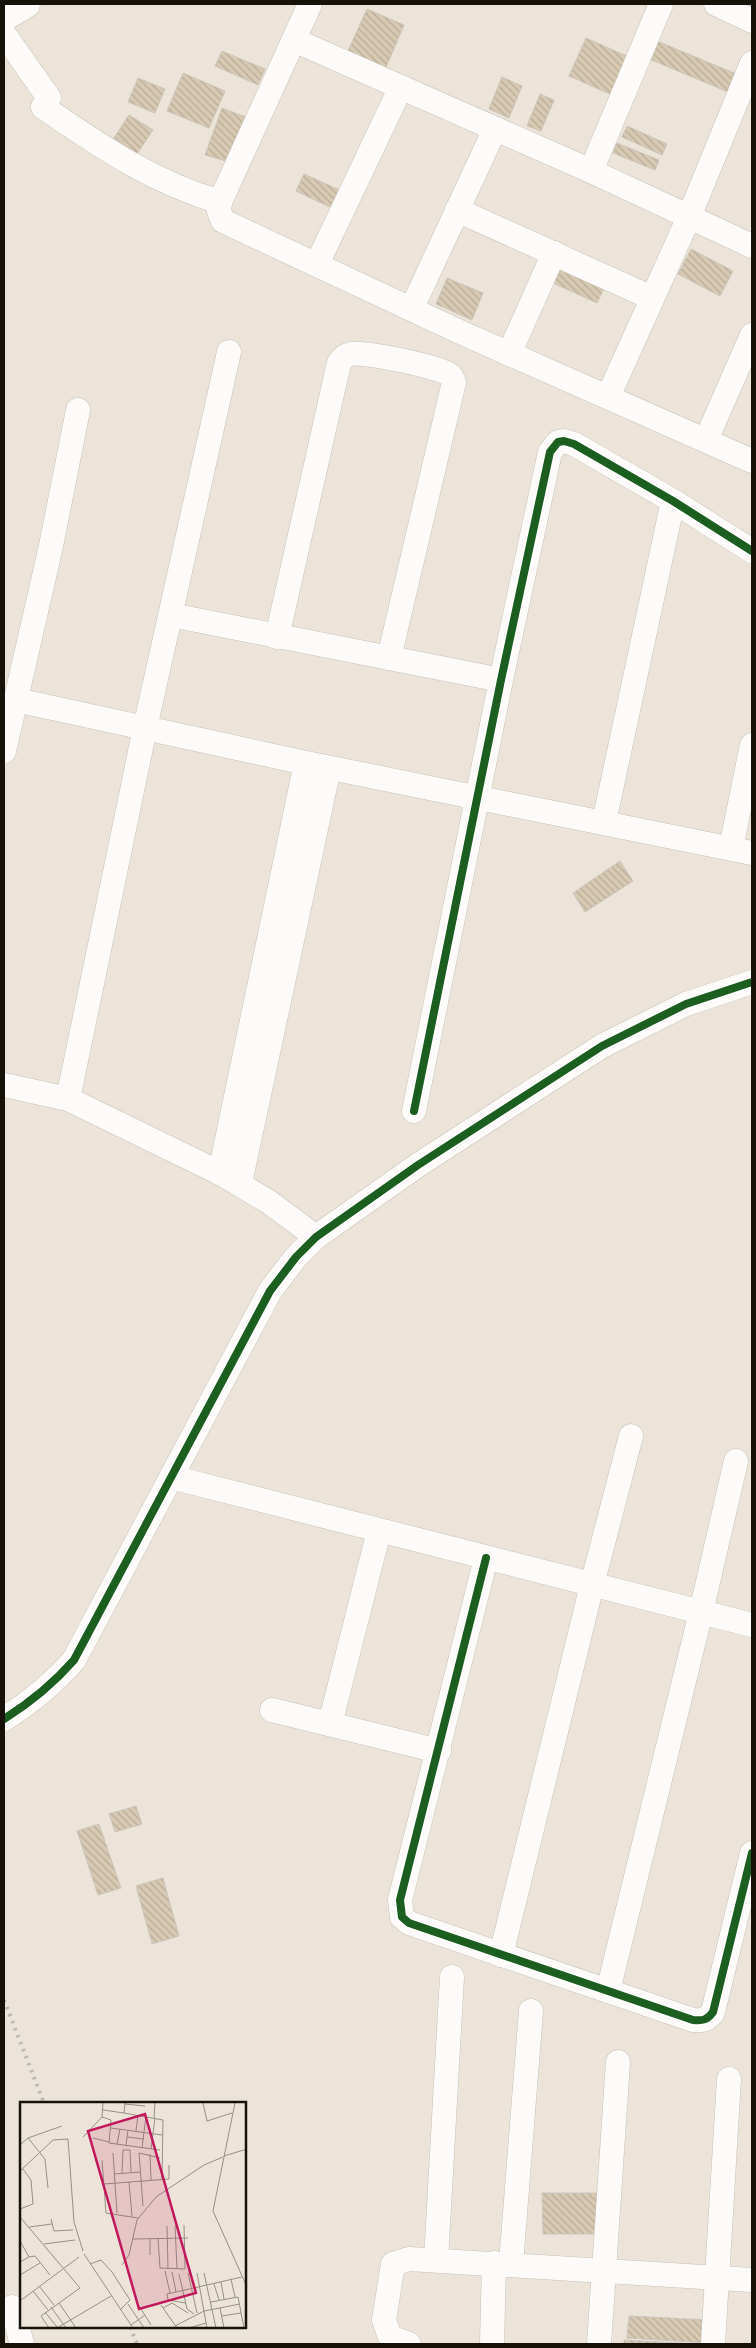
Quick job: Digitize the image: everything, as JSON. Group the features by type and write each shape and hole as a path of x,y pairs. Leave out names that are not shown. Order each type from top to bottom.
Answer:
{"main road":[{"path":"4,17 26,4"}],"street":[{"path":"310,4 220,202 220,215 223,221 229,226 317,264 509,354 752,461"},
{"path":"591,171 660,4"},
{"path":"716,4 747,13"},
{"path":"4,34 46,102 98,145 152,176 184,191 220,202"},
{"path":"294,40 591,171 752,246"},
{"path":"608,397 689,217 752,63"},
{"path":"317,264 401,87"},
{"path":"412,308 495,129"},
{"path":"457,210 652,298"},
{"path":"509,354 554,253"},
{"path":"706,440 752,335"},
{"path":"68,1099 146,728 229,352"},
{"path":"277,637 339,363 342,358 349,354 364,353 435,369 450,375 454,382 390,658"},
{"path":"4,751 51,546 78,410"},
{"path":"414,1111 477,796 550,452 554,446 564,441 574,444 734,537 752,551"},
{"path":"604,822 673,501"},
{"path":"171,615 501,680"},
{"path":"16,700 329,768 477,796 742,851 752,746"},
{"path":"230,1178 306,763"},
{"path":"230,1178 329,768"},
{"path":"4,1719 27,1705 53,1684 74,1660 270,1291 296,1256 316,1237 418,1165 602,1046 686,1004 752,982"},
{"path":"4,1085 68,1099 230,1178 269,1202 316,1237"},
{"path":"502,1955 592,1585 631,1436"},
{"path":"608,1991 702,1612 736,1461"},
{"path":"171,1477 379,1532 752,1625"},
{"path":"330,1724 379,1532"},
{"path":"486,1558 400,1900 402,1917 409,1923 693,2020 702,2021 713,2012 752,1853"},
{"path":"272,1710 439,1751"},
{"path":"436,2260 452,1977"},
{"path":"492,2344 503,2264 531,2010"},
{"path":"599,2344 618,2062"},
{"path":"713,2344 729,2079"},
{"path":"410,2344 390,2337 384,2320 391,2270 393,2264 398,2261 409,2259 436,2260 752,2280"},
{"path":"12,2307 22,2344"}],"building":[{"path":"367,9 404,25 385,70 347,53"},
{"path":"586,38 629,57 612,95 569,76"},
{"path":"657,41 741,76 733,94 649,59"},
{"path":"222,51 265,69 258,85 215,66"},
{"path":"183,73 225,91 209,128 167,111"},
{"path":"502,77 522,86 509,118 489,109"},
{"path":"138,78 165,89 155,113 128,102"},
{"path":"540,94 554,100 541,131 527,126"},
{"path":"222,108 254,120 233,163 205,155"},
{"path":"129,115 153,130 137,154 114,138"},
{"path":"627,126 667,144 662,155 622,137"},
{"path":"617,143 659,160 655,170 613,153"},
{"path":"304,174 346,193 338,211 296,191"},
{"path":"691,249 733,271 720,296 678,274"},
{"path":"563,260 608,280 597,303 553,283"},
{"path":"447,278 483,293 472,320 436,304"},
{"path":"620,861 633,881 585,912 573,893"},
{"path":"136,1806 142,1824 115,1832 109,1814"},
{"path":"99,1824 121,1888 98,1895 77,1831"},
{"path":"163,1878 179,1936 152,1944 136,1886"},
{"path":"542,2193 605,2193 605,2234 543,2234"},
{"path":"629,2316 709,2320 708,2343 627,2338"},
{"path":"624,2340 695,2344 624,2344"}],"railway":[{"path":"4,2000 44,2102"},
{"path":"130,2328 137,2344"}],"cycle path":[{"path":"414,1111 501,680 550,452 558,442 564,441 574,444 673,501 752,551"},
{"path":"4,1719 41,1692 74,1660 270,1291 296,1257 316,1237 418,1165 602,1046 686,1004 752,982"},
{"path":"486,1558 400,1900 402,1917 409,1923 693,2020 702,2020 713,2012 752,1853"}]}
